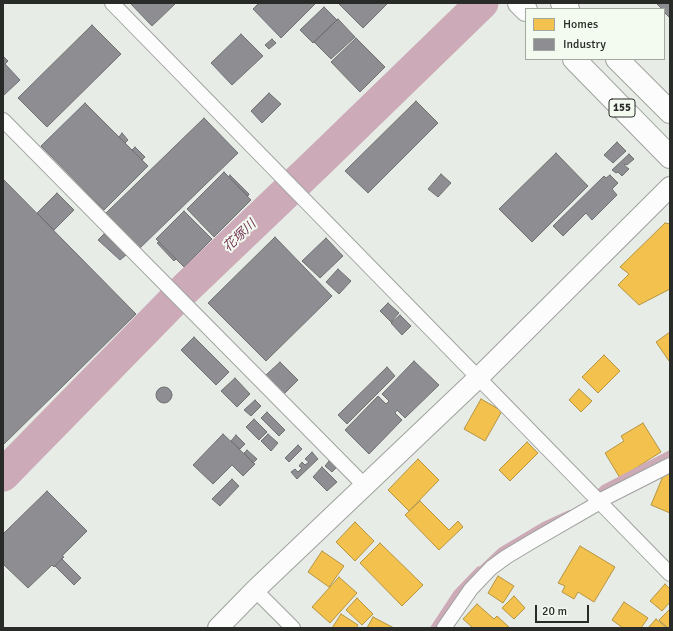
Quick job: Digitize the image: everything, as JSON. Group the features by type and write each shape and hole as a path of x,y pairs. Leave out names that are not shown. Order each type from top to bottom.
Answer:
{"highway":[{"name":"155","path":"575,60 670,157"},
{"name":"155","path":"618,60 670,112"}],"street":[{"path":"112,3 670,574"},
{"path":"3,120 365,486"},
{"path":"218,628 478,378 670,187"},
{"path":"444,628 472,589 491,568 506,557 595,505 598,501 670,465"},
{"path":"256,590 293,628"}],"building: Homes":[{"path":"665,223 670,224 670,289 639,305 618,285 629,274 620,267"},
{"path":"670,332 670,361 669,361 656,342"},
{"path":"604,355 620,371 598,393 582,377"},
{"path":"579,389 592,401 581,412 569,400"},
{"path":"481,399 502,411 485,441 464,429"},
{"path":"643,423 661,452 620,478 605,453 624,441 621,436"},
{"path":"527,442 538,453 510,481 499,470"},
{"path":"418,459 439,480 409,511 388,490"},
{"path":"666,469 670,470 670,513 651,505"},
{"path":"420,501 449,530 458,521 463,527 439,550 405,515"},
{"path":"355,522 374,541 355,561 336,542"},
{"path":"380,543 423,585 402,606 360,563"},
{"path":"580,546 615,567 594,602 578,592 574,599 562,592 565,586 558,583"},
{"path":"322,551 344,566 329,587 308,572"},
{"path":"498,576 514,586 503,603 488,593"},
{"path":"339,577 357,593 330,623 312,607"},
{"path":"665,584 670,589 670,602 662,611 650,601"},
{"path":"514,596 525,608 514,619 502,608"},
{"path":"357,598 373,614 362,625 346,610"},
{"path":"624,602 648,618 641,628 623,628 612,620"},
{"path":"477,604 494,619 497,616 510,628 473,628 463,619"},
{"path":"670,609 670,628 668,628 659,620"},
{"path":"341,614 358,625 356,628 332,628"},
{"path":"373,617 394,628 367,628"},
{"path":"656,619 667,628 648,628"}],"building: Industry":[{"path":"130,3 176,3 152,26"},
{"path":"259,3 316,3 281,38 253,9"},
{"path":"338,3 388,3 363,28"},
{"path":"656,3 670,3 670,18 665,13 665,8 661,8"},
{"path":"324,7 337,20 313,43 300,30"},
{"path":"338,19 355,37 331,59 314,42"},
{"path":"92,25 121,54 47,127 18,98"},
{"path":"241,34 263,56 232,85 211,63"},
{"path":"356,38 385,67 360,92 331,62"},
{"path":"272,39 276,43 269,49 265,45"},
{"path":"3,56 8,61 5,64 20,80 3,96"},
{"path":"269,93 281,104 262,123 251,111"},
{"path":"416,101 438,123 368,193 345,171"},
{"path":"85,103 148,166 104,210 41,146"},
{"path":"204,118 238,153 140,248 106,213"},
{"path":"122,133 128,140 125,143 119,137"},
{"path":"617,142 626,151 613,163 604,155"},
{"path":"135,147 145,157 142,160 132,150"},
{"path":"556,153 588,186 532,242 499,209"},
{"path":"629,154 634,159 627,165 624,165 629,169 622,176 618,172 616,173 612,170"},
{"path":"224,172 251,200 214,237 187,209"},
{"path":"441,174 451,183 438,197 428,189"},
{"path":"230,175 249,194 248,196 229,177"},
{"path":"610,175 618,183 612,189 617,195 592,220 586,213 563,236 553,226 604,176 606,178"},
{"path":"3,179 136,314 3,445"},
{"path":"57,193 74,210 54,230 37,213"},
{"path":"184,211 212,239 184,267 156,239"},
{"path":"104,234 126,255 120,260 98,240"},
{"path":"275,237 332,296 266,361 208,303"},
{"path":"326,238 343,256 320,278 302,261"},
{"path":"159,242 176,259 174,261 157,243"},
{"path":"338,269 351,281 339,294 326,282"},
{"path":"388,303 399,313 391,322 380,311"},
{"path":"400,315 411,326 402,335 391,323"},
{"path":"194,337 229,372 216,385 181,350"},
{"path":"414,361 439,385 405,418 397,410 395,413 402,420 369,454 345,430 378,396 386,404 389,401 382,394"},
{"path":"280,362 298,380 284,394 266,375"},
{"path":"387,367 395,376 347,424 338,415"},
{"path":"235,378 250,394 237,407 221,391"},
{"path":"164,387 171,392 172,395 167,402 164,403 157,398 156,395 161,388"},
{"path":"255,400 261,406 251,416 244,410"},
{"path":"267,412 285,430 279,436 261,418"},
{"path":"254,419 267,432 259,440 246,427"},
{"path":"223,434 255,464 243,476 232,465 213,484 193,465"},
{"path":"268,434 278,443 271,451 261,441"},
{"path":"236,435 245,444 240,449 231,441"},
{"path":"298,445 302,449 289,462 285,458"},
{"path":"247,450 257,459 253,463 244,453"},
{"path":"312,452 318,459 297,479 291,472 295,469 298,472 302,468 299,466 302,462 305,465 309,462 305,459"},
{"path":"329,461 336,468 332,472 325,466"},
{"path":"322,467 337,482 327,491 313,477"},
{"path":"232,479 239,486 220,506 212,499"},
{"path":"47,491 87,531 62,556 64,557 54,567 52,565 28,588 3,564 3,534"},
{"path":"62,559 81,578 74,585 55,566"}],"waterway":[{"name":"花塚川","path":"3,475 185,289 482,3"},
{"path":"594,497 603,488 670,453"},
{"path":"433,628 456,593 479,569 481,569 501,550 543,525 569,513"}]}
